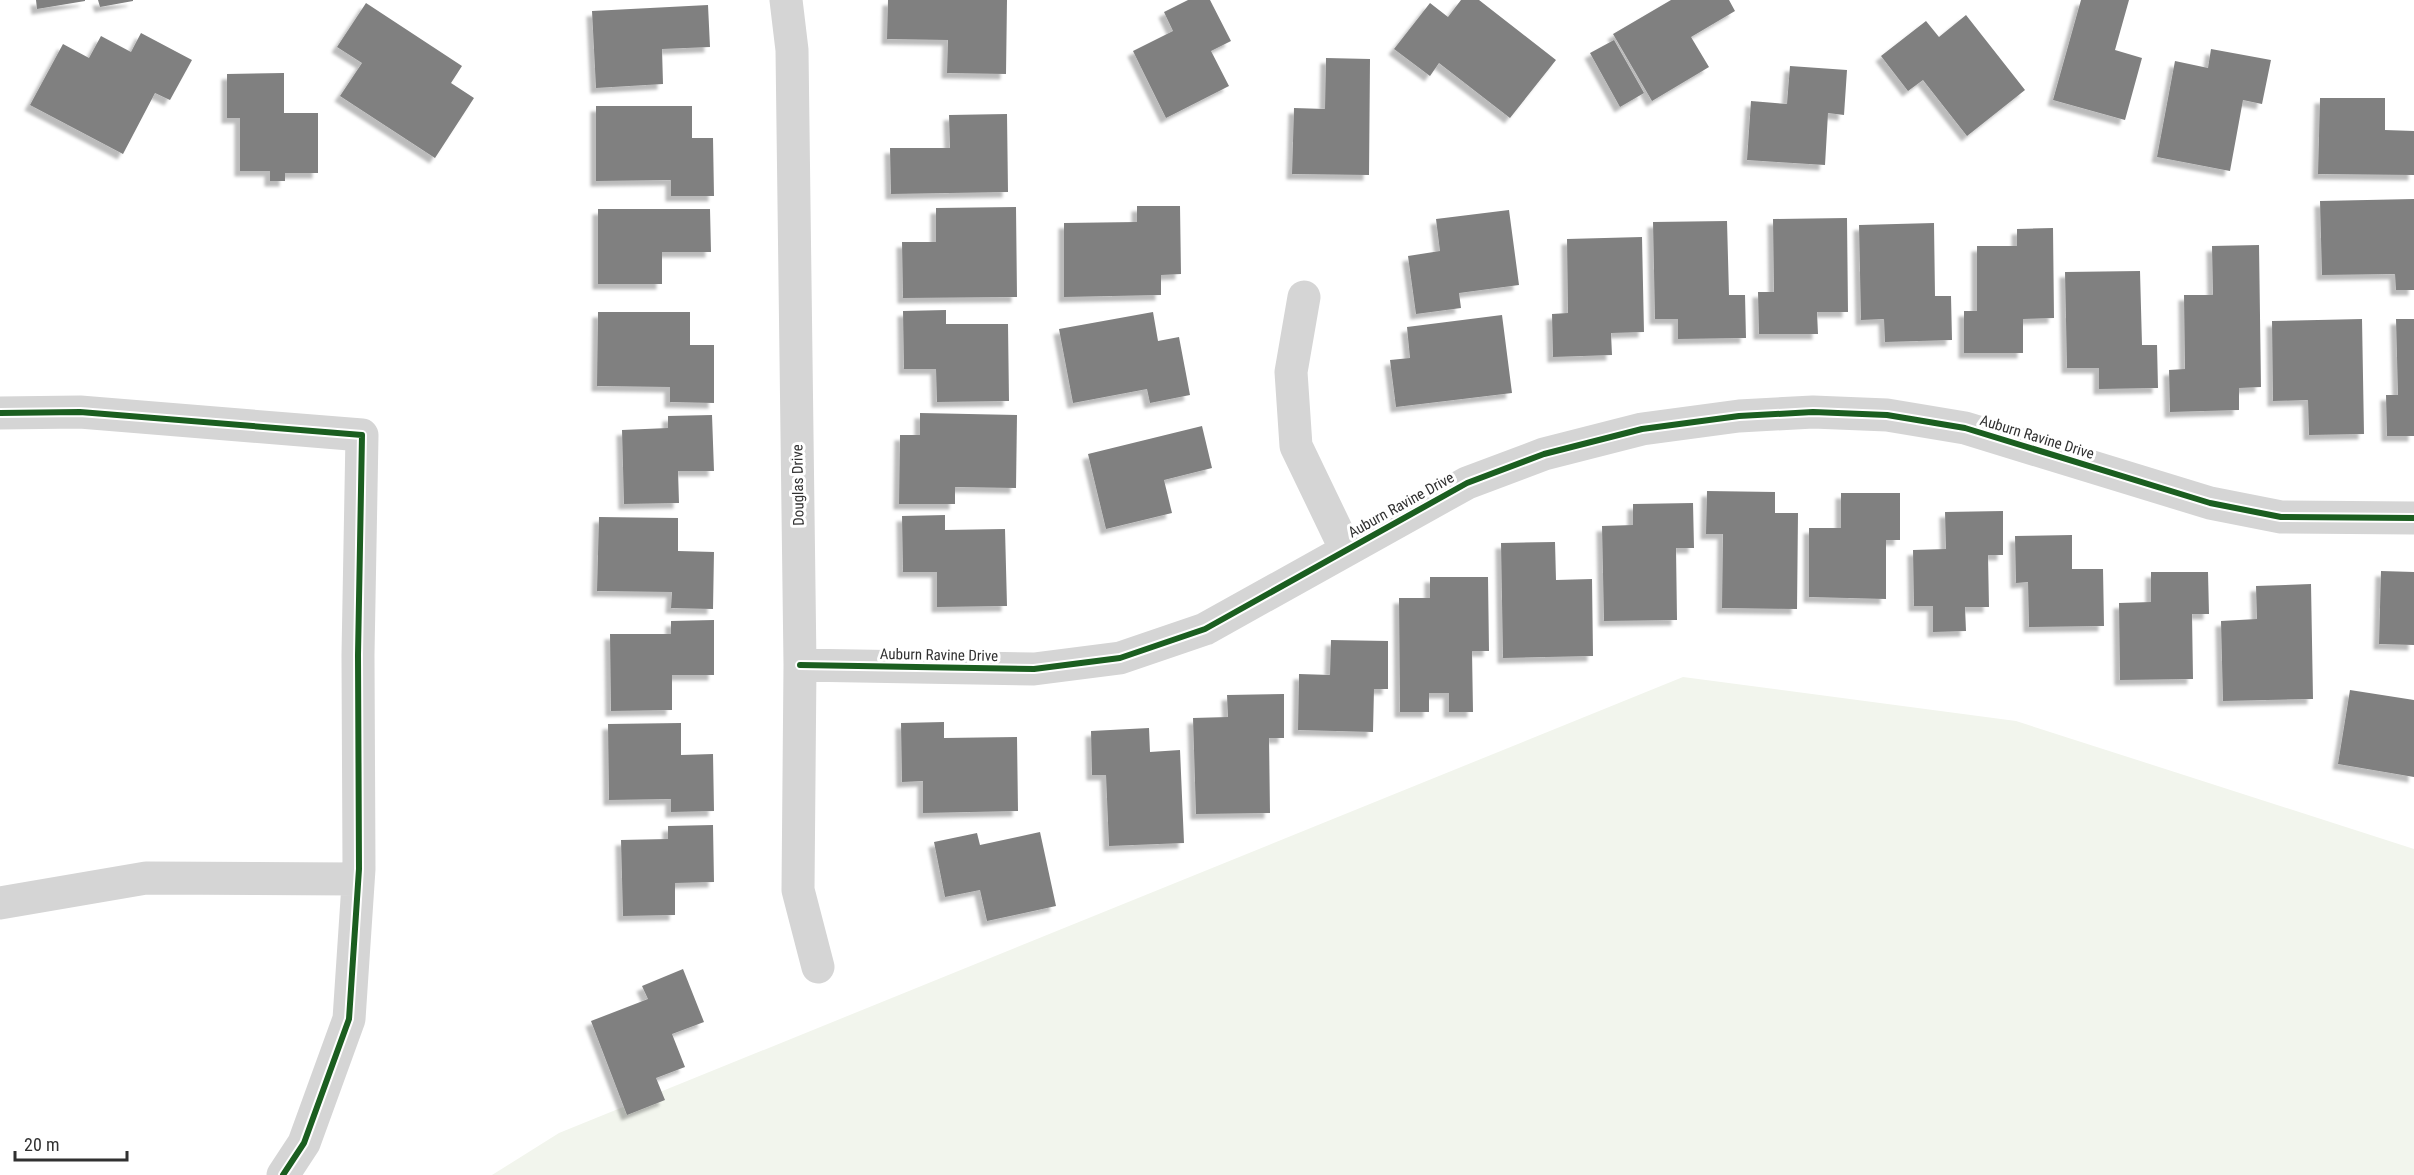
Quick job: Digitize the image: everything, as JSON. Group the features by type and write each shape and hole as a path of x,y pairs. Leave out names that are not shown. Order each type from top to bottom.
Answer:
{"street":[{"name":"Douglas Drive","path":"786,0 792,50 800,665 798,890 818,968"},
{"path":"1304,297 1292,372 1296,446 1346,550"},
{"path":"0,413 80,412 280,426 362,435 358,656 358,879 349,1019 304,1143 283,1175"},
{"name":"Auburn Ravine Drive","path":"800,665 1034,669 1120,658 1205,629 1467,483 1544,454 1642,429 1739,416 1813,412 1887,415 1965,428 2200,500 2281,517 2414,518"},
{"path":"0,903 146,878 358,879"}],"shaded area":[{"path":"1683,677 2016,721 2414,849 2414,1175 492,1175 559,1133"}],"building":[{"path":"36,0 85,0 85,1 37,9"},
{"path":"98,0 133,0 133,1 100,7"},
{"path":"888,0 1007,0 1006,74 947,73 948,40 887,39"},
{"path":"1188,0 1210,0 1231,41 1211,51 1229,86 1166,118 1133,51 1173,31 1164,12"},
{"path":"1461,0 1479,0 1556,60 1510,118 1439,63 1430,76 1394,49 1430,3 1448,17"},
{"path":"1671,0 1729,0 1735,11 1691,37 1709,67 1652,101 1613,34"},
{"path":"2081,0 2129,0 2115,50 2142,58 2125,120 2053,100"},
{"path":"366,3 462,66 451,83 474,98 435,158 340,96 362,63 337,47"},
{"path":"708,5 710,47 662,49 663,84 596,88 592,11"},
{"path":"1966,15 2025,90 1967,136 1923,80 1908,91 1881,56 1926,21 1939,37"},
{"path":"141,33 192,60 170,100 155,93 123,154 30,105 63,44 89,58 101,36 131,52"},
{"path":"1614,40 1644,93 1620,107 1590,53"},
{"path":"2211,49 2271,60 2262,104 2243,100 2230,171 2157,157 2175,61 2208,68"},
{"path":"1326,58 1370,59 1369,175 1292,174 1294,108 1325,109"},
{"path":"1790,66 1847,70 1844,115 1828,113 1825,165 1747,160 1751,101 1787,104"},
{"path":"284,73 284,113 318,113 318,173 285,173 285,181 270,181 270,171 240,171 240,118 227,118 227,74"},
{"path":"2320,98 2385,98 2385,130 2414,131 2414,175 2318,174"},
{"path":"596,106 692,106 692,138 713,138 714,196 671,196 671,180 596,181"},
{"path":"1007,114 1008,192 891,194 890,148 950,148 949,115"},
{"path":"2414,199 2414,290 2396,290 2395,274 2322,275 2320,201"},
{"path":"1137,206 1180,206 1181,274 1161,275 1161,295 1064,297 1064,223 1137,222"},
{"path":"1016,207 1017,297 903,298 902,242 936,242 936,208"},
{"path":"598,209 710,209 711,252 662,252 662,284 598,284"},
{"path":"1509,210 1519,285 1459,293 1461,308 1416,314 1408,256 1440,251 1436,219"},
{"path":"1847,218 1848,312 1817,312 1818,334 1759,334 1758,292 1774,292 1773,219"},
{"path":"1727,221 1729,295 1745,295 1746,338 1678,339 1678,319 1655,319 1653,222"},
{"path":"1934,223 1935,296 1951,296 1952,340 1885,342 1884,319 1861,320 1859,225"},
{"path":"2053,228 2054,318 2023,319 2023,353 1964,353 1964,311 1977,311 1977,246 2017,246 2017,229"},
{"path":"1642,237 1644,332 1611,333 1612,355 1553,357 1552,314 1568,313 1567,239"},
{"path":"2259,245 2261,387 2239,388 2239,410 2170,412 2169,370 2185,369 2184,295 2213,295 2212,246"},
{"path":"2140,271 2142,345 2157,345 2158,388 2099,389 2099,368 2067,368 2065,272"},
{"path":"946,310 946,324 1008,324 1009,401 937,402 936,369 904,369 903,311"},
{"path":"598,312 690,312 690,345 714,345 714,403 670,402 670,387 597,386"},
{"path":"1153,312 1158,341 1179,337 1190,395 1150,403 1147,389 1073,403 1059,329"},
{"path":"1502,315 1512,393 1396,407 1390,360 1410,358 1407,327"},
{"path":"2362,319 2364,434 2309,435 2308,400 2273,401 2272,321"},
{"path":"2396,319 2414,319 2414,436 2387,436 2386,395 2398,395"},
{"path":"920,413 1017,415 1016,488 955,487 955,504 899,504 900,435 920,435"},
{"path":"712,415 714,471 678,471 679,503 624,504 622,430 668,428 668,416"},
{"path":"1202,426 1212,468 1164,480 1172,513 1106,529 1088,454"},
{"path":"1707,491 1775,492 1775,513 1798,513 1797,609 1722,608 1723,534 1706,534"},
{"path":"1841,493 1900,493 1900,540 1886,540 1886,599 1809,597 1809,528 1841,528"},
{"path":"1693,503 1694,548 1676,548 1677,620 1604,621 1602,526 1633,525 1633,504"},
{"path":"2003,511 2003,555 1988,555 1989,607 1965,607 1966,631 1933,632 1933,606 1914,606 1913,550 1946,549 1945,512"},
{"path":"945,515 945,530 1005,529 1007,606 937,607 937,572 903,572 902,516"},
{"path":"599,517 678,518 678,551 714,552 713,609 671,608 672,592 597,591"},
{"path":"2072,535 2072,569 2103,569 2104,626 2029,627 2028,582 2016,583 2015,536"},
{"path":"1555,542 1556,580 1592,579 1593,656 1503,658 1501,543"},
{"path":"2381,571 2414,572 2414,645 2379,644"},
{"path":"2151,572 2208,572 2209,614 2192,614 2193,679 2120,680 2119,603 2151,602"},
{"path":"1430,577 1488,577 1489,651 1472,651 1473,712 1449,712 1449,693 1429,693 1429,712 1400,712 1399,598 1430,598"},
{"path":"2311,584 2313,699 2223,701 2221,621 2257,619 2256,586"},
{"path":"714,620 714,675 672,675 672,710 611,711 610,634 671,634 671,621"},
{"path":"1331,640 1388,641 1388,689 1374,689 1373,732 1298,730 1299,674 1330,675"},
{"path":"2350,690 2414,700 2414,777 2338,764"},
{"path":"1284,694 1284,738 1269,738 1270,813 1196,814 1193,718 1228,717 1227,695"},
{"path":"944,722 944,738 1017,737 1018,811 923,813 923,781 902,782 901,723"},
{"path":"681,723 681,755 713,754 714,811 671,812 671,799 609,800 608,724"},
{"path":"1149,728 1150,752 1180,750 1184,843 1109,846 1106,775 1092,775 1091,731"},
{"path":"713,825 714,882 675,883 675,915 623,916 621,840 668,839 668,826"},
{"path":"1040,832 1056,906 987,921 980,890 945,897 934,842 977,833 980,845"},
{"path":"683,969 704,1022 672,1034 685,1067 656,1078 665,1100 627,1115 591,1021 648,999 642,986"}],"cycle path":[{"path":"0,413 80,412 362,435 358,655 359,869 349,1019 304,1143 283,1175"},
{"path":"800,665 1034,669 1120,658 1205,629 1467,483 1544,454 1642,429 1739,416 1813,412 1887,415 1965,428 2210,503 2281,517 2414,518"}]}
